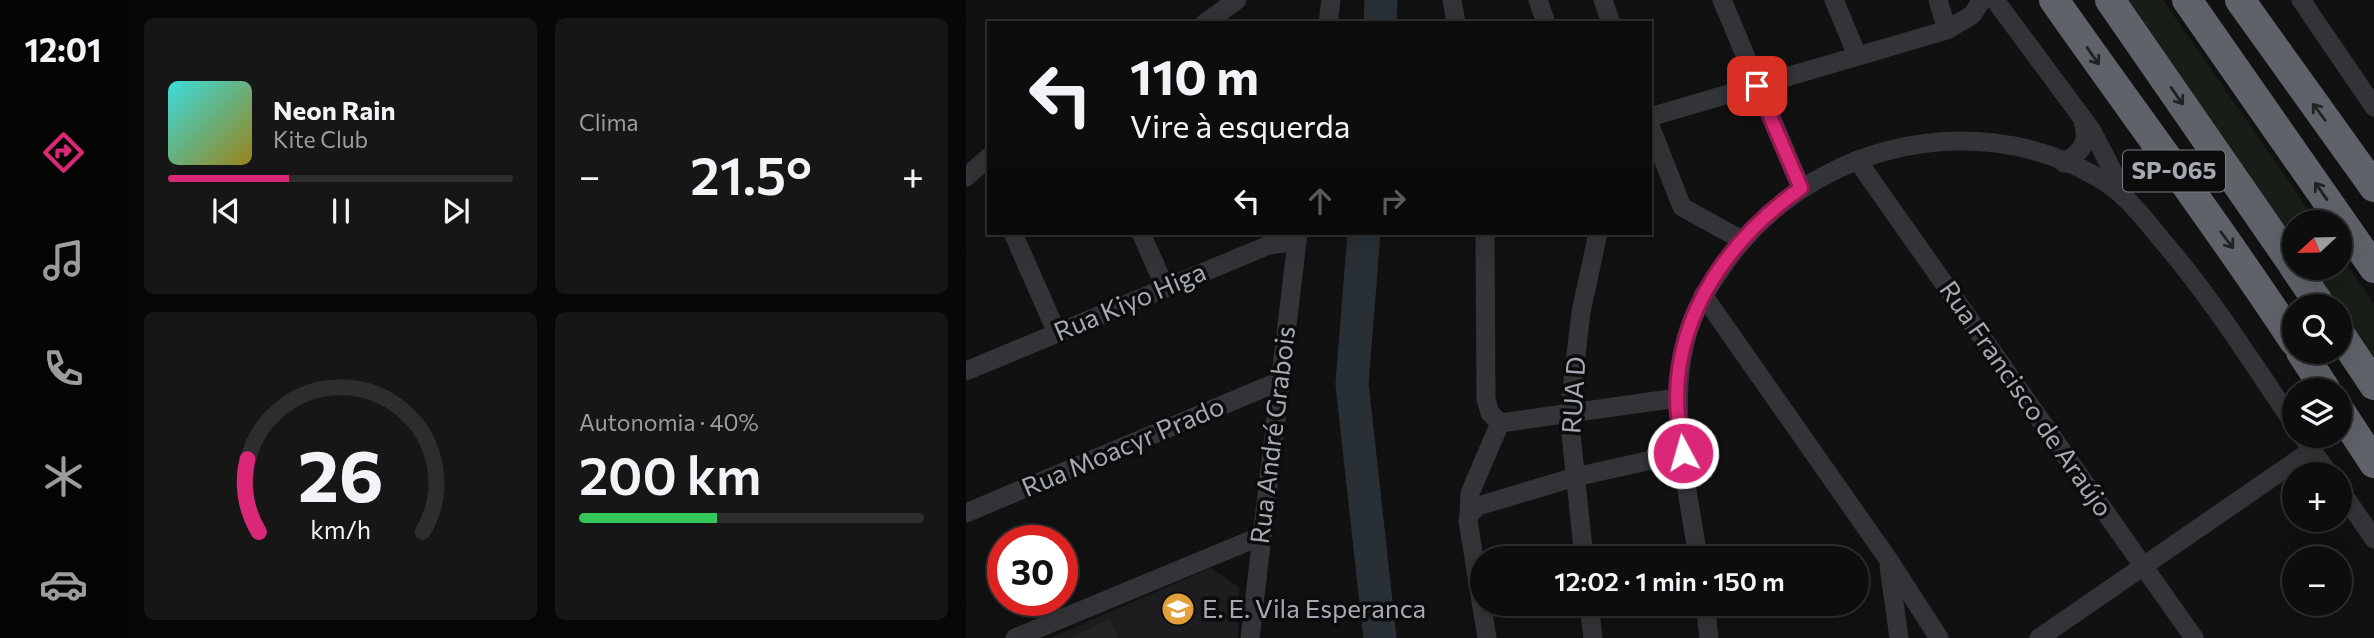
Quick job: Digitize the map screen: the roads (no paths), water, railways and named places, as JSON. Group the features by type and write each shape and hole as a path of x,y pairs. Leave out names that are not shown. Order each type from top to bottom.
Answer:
{"highway":[{"name":"SP-065","path":"2054,0 2154,144 2237,254 2282,323"},
{"name":"SP-065","path":"2110,0 2282,248"},
{"path":"2187,0 2374,268"},
{"path":"2240,0 2374,187"},
{"path":"2352,352 2374,385"},
{"path":"2352,429 2374,463"}],"street":[{"path":"1208,21 1237,0"},
{"path":"1328,21 1331,0"},
{"path":"1452,0 1456,21"},
{"path":"1538,0 1545,21"},
{"path":"1603,0 1610,21"},
{"path":"1722,0 1801,188"},
{"path":"1833,0 1857,55"},
{"path":"1938,0 1947,30"},
{"path":"1652,116 1947,30 1972,15 1982,0"},
{"path":"1995,0 2082,118 2127,199 2200,285 2282,406"},
{"path":"2301,0 2374,107"},
{"path":"2064,163 2082,150 2086,141 2082,118"},
{"path":"1652,131 1682,207 1740,239"},
{"path":"1696,546 1677,398 1685,342 1703,295 1740,239 1768,212 1801,188 1857,160 1907,145 1974,142 2012,147 2064,163 2096,177 2127,199"},
{"name":"Rua Francisco de Araújo","path":"1857,160 2193,638"},
{"path":"966,177 986,166"},
{"path":"1014,235 1057,333"},
{"path":"1142,235 1165,287"},
{"path":"1485,235 1486,399 1490,413 1500,423"},
{"name":"RUA D","path":"1583,546 1569,415 1581,312 1598,235"},
{"name":"Rua Kiyo Higa","path":"966,371 1165,287 1267,239 1298,237"},
{"name":"Rua André Grabois","path":"1250,638 1298,237"},
{"path":"1703,295 1888,559 1939,638"},
{"name":"Rua Moacyr Prado","path":"966,513 1280,381"},
{"path":"1500,423 1677,398"},
{"path":"1474,546 1469,515 1470,493 1500,423"},
{"path":"2039,638 2300,448"},
{"path":"1469,515 1478,506 1574,477 1683,453"},
{"path":"2352,507 2374,539"},
{"path":"1017,638 1261,536"},
{"path":"1888,559 1899,638"},
{"path":"1484,616 1487,638"},
{"path":"1590,616 1593,638"},
{"path":"1706,616 1710,638"}],"waterway":[{"path":"1380,21 1381,0"},
{"path":"1364,235 1352,384 1380,638"}],"place":[{"name":"E. E. Vila Esperanca","path":"1178,609"}]}
